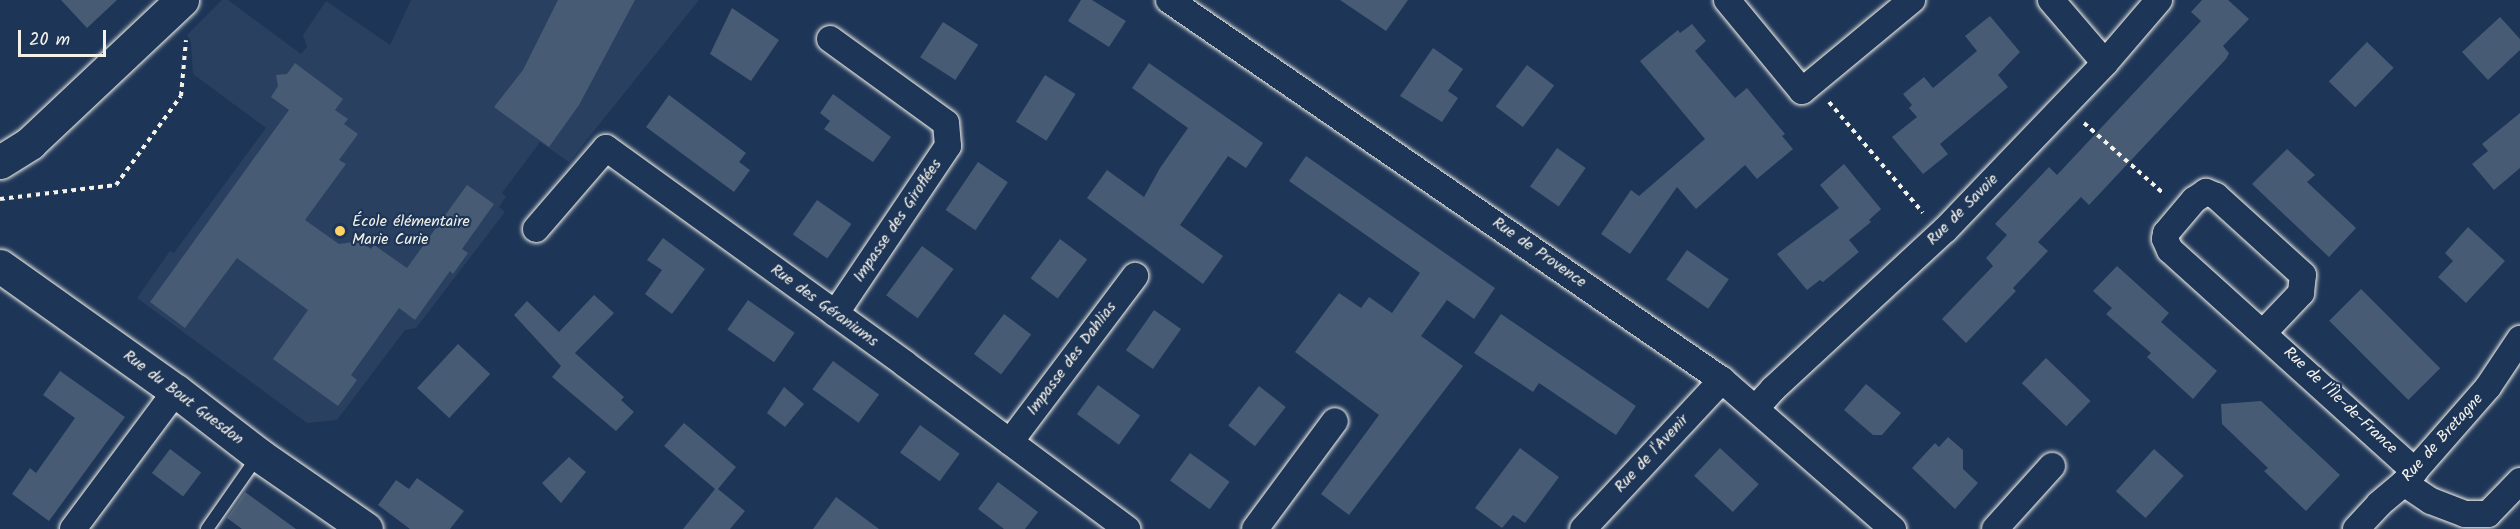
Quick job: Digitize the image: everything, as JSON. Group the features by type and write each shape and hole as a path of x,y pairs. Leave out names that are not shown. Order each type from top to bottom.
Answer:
{"street":[{"path":"0,162 30,143 182,0"},
{"name":"Rue de Provence","path":"1169,0 1722,380 1893,529"},
{"path":"1727,0 1802,91 1912,0"},
{"path":"2051,0 2104,63"},
{"name":"Rue de Savoie","path":"1756,408 1773,389 1940,234 2104,63 2159,0"},
{"name":"Impasse des Giroflées","path":"830,39 946,123 948,146 835,314"},
{"name":"Rue des Géraniums","path":"536,229 606,148 1127,529"},
{"name":"Rue de l'Île-de-France","path":"2264,332 2301,293 2304,285 2303,275 2216,196 2206,192 2194,200 2166,233 2165,239 2170,250 2264,332 2431,501 2464,514 2488,514 2520,481"},
{"name":"Rue du Bout Guesdon","path":"0,266 176,391 259,455 366,529"},
{"name":"Impasse des Dahlias","path":"1010,442 1135,276"},
{"name":"Rue de Bretagne","path":"2356,529 2409,477 2488,387 2520,339"},
{"name":"Rue de l'Avenir","path":"1582,529 1722,380"},
{"path":"73,529 176,391"},
{"path":"1255,529 1335,421"},
{"path":"1995,529 2052,466"}],"lane":[{"path":"207,529 259,455"}],"path":[{"path":"0,199 116,185 181,96 186,33"},
{"path":"1812,82 1940,234"},
{"path":"2064,105 2184,212"}],"shaded area":[{"name":"École élémentaire Marie Curie","path":"222,0 228,0 301,54 307,47 303,35 326,1 390,45 411,0 699,0 569,162 540,142 502,193 506,197 499,207 505,212 416,328 405,330 337,420 307,423 137,298 170,251 174,253 266,128 193,74 191,42 187,35"}],"building":[{"path":"61,0 117,0 87,28"},
{"path":"558,0 635,0 579,105 549,147 494,107 523,70"},
{"path":"1081,0 1092,0 1126,21 1109,47 1068,21"},
{"path":"1340,0 1408,0 1386,31"},
{"path":"2202,0 2228,0 2249,19 2223,46 2229,53 2226,59 2089,205 2081,197 2038,242 2048,251 2013,288 2016,291 1966,343 1942,319 1993,266 1986,258 2007,235 1995,224 2049,167 2057,175 2201,21 2191,12"},
{"path":"732,8 779,40 751,81 710,54"},
{"path":"1990,16 2020,52 1998,75 2008,87 1940,144 1948,154 1923,174 1892,137 1917,117 1909,108 1912,105 1903,94 1924,77 1933,88 1977,51 1965,36"},
{"path":"2500,17 2520,39 2520,50 2488,80 2462,52"},
{"path":"943,22 978,45 955,80 920,57"},
{"path":"1692,24 1706,41 1695,51 1735,98 1747,88 1785,134 1782,136 1793,149 1757,179 1745,165 1696,209 1677,187 1630,254 1601,234 1631,190 1639,196 1705,139 1640,61 1678,30 1680,33"},
{"path":"2367,42 2394,68 2355,107 2329,82"},
{"path":"1433,48 1463,69 1448,91 1458,98 1442,122 1400,96"},
{"path":"295,63 343,99 335,110 348,119 344,124 358,134 339,160 346,164 305,220 339,244 360,241 371,249 374,245 407,268 467,185 494,204 462,249 468,253 453,274 450,271 415,320 399,308 351,375 357,380 338,406 273,359 308,310 237,258 185,328 150,302 289,110 271,97 278,86 276,75 287,74"},
{"path":"1149,63 1263,143 1246,168 1228,156 1180,225 1223,256 1203,284 1087,198 1107,170 1144,197 1160,168 1188,128 1132,88"},
{"path":"1527,65 1554,85 1523,127 1496,107"},
{"path":"1045,75 1076,94 1046,141 1016,122"},
{"path":"833,94 891,137 873,162 824,129 830,121 820,113"},
{"path":"669,95 746,153 739,162 750,170 734,192 646,127"},
{"path":"2520,113 2520,168 2494,190 2472,164 2488,151 2482,144"},
{"path":"1557,148 1586,168 1559,207 1530,187"},
{"path":"2287,149 2315,175 2307,182 2356,228 2329,257 2252,184"},
{"path":"1306,156 1495,288 1474,319 1447,300 1421,336 1463,366 1349,515 1321,494 1379,415 1295,352 1339,293 1361,308 1369,297 1392,313 1420,273 1289,181"},
{"path":"978,162 1008,182 975,230 946,210"},
{"path":"1844,164 1881,209 1869,220 1871,222 1849,240 1859,252 1823,282 1820,280 1807,290 1777,254 1839,208 1820,185"},
{"path":"817,200 851,224 827,258 793,234"},
{"path":"2468,227 2505,261 2466,303 2438,277 2453,261 2445,253"},
{"path":"663,238 705,269 672,314 645,294 662,270 647,260"},
{"path":"1060,239 1087,259 1058,299 1031,278"},
{"path":"922,246 954,269 918,318 886,295"},
{"path":"1687,250 1729,279 1708,309 1666,279"},
{"path":"2117,266 2169,313 2161,322 2217,371 2193,399 2147,357 2151,353 2106,314 2112,308 2093,291"},
{"path":"2361,289 2440,368 2408,400 2329,321"},
{"path":"594,295 614,313 575,353 624,397 621,400 634,412 616,431 552,377 561,366 514,315 527,301 559,332"},
{"path":"748,300 795,333 774,362 727,329"},
{"path":"1154,310 1181,329 1153,369 1126,350"},
{"path":"1004,314 1031,334 1001,374 974,354"},
{"path":"1501,314 1636,406 1616,435 1539,383 1533,392 1474,353"},
{"path":"458,344 490,374 449,418 417,388"},
{"path":"2046,358 2091,401 2066,426 2022,383"},
{"path":"833,361 879,395 859,423 812,389"},
{"path":"60,371 125,417 49,521 12,494 30,468 36,473 75,418 43,395"},
{"path":"1866,384 1901,413 1882,435 1873,435 1844,410"},
{"path":"1098,385 1140,416 1119,445 1077,414"},
{"path":"1259,386 1286,407 1255,446 1228,425"},
{"path":"784,387 804,404 785,427 767,413"},
{"path":"2261,401 2340,475 2306,511 2264,471 2268,468 2222,424 2221,404"},
{"path":"684,423 736,467 718,489 745,511 730,529 683,529 715,489 664,446"},
{"path":"920,425 960,454 940,481 900,453"},
{"path":"1948,437 1963,450 1963,469 1978,483 1955,509 1912,468 1935,443 1939,447"},
{"path":"1520,448 1559,477 1525,523 1513,515 1502,528 1475,508"},
{"path":"1720,448 1759,484 1733,512 1694,476"},
{"path":"170,449 201,472 183,496 152,473"},
{"path":"2154,449 2184,476 2146,518 2116,491"},
{"path":"1190,453 1230,482 1210,509 1170,481"},
{"path":"569,457 586,472 561,503 542,483"},
{"path":"417,478 464,511 450,529 410,529 378,505 396,480 409,489"},
{"path":"998,482 1038,512 1025,529 1004,529 978,509"},
{"path":"245,492 296,529 242,529 227,518"},
{"path":"836,497 879,529 813,529"}],"place":[{"name":"École élémentaire Marie Curie","path":"340,231"}]}
